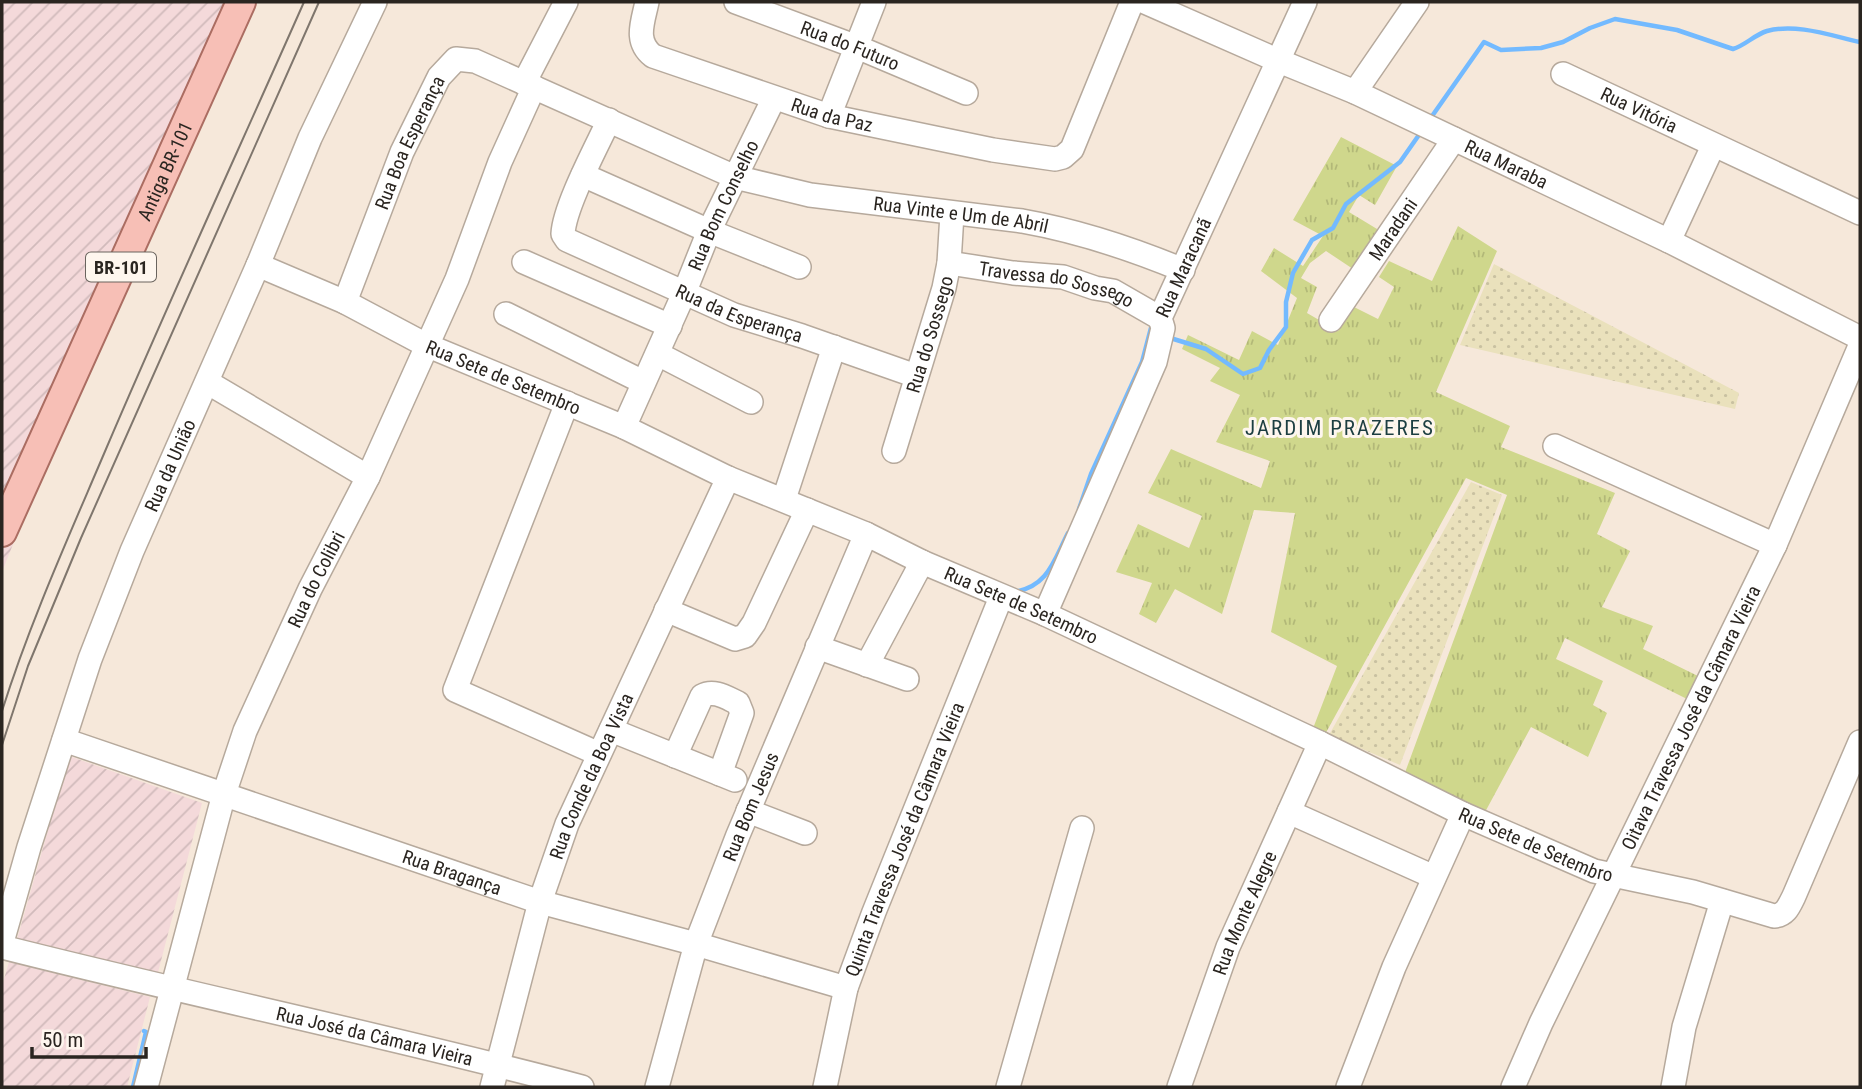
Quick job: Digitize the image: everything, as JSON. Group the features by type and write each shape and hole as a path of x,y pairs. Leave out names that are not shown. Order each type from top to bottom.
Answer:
{"main road":[{"name":"Antiga BR-101","path":"2,532 241,2"}],"street":[{"name":"Rua da União","path":"2,942 29,846 90,659 132,551 258,265 310,138 374,2"},
{"path":"529,85 566,2"},
{"name":"Rua da Paz","path":"647,2 641,41 645,50 653,56 829,116 1032,157 1055,159 1063,157 1072,149 1132,2"},
{"name":"Rua do Futuro","path":"736,2 857,47 965,93"},
{"path":"829,116 874,2"},
{"name":"Rua Maraba","path":"1145,2 1355,92 1670,241 1860,338"},
{"name":"Rua Maracanã","path":"1045,614 1155,362 1163,328 1160,318 1305,2"},
{"path":"1355,92 1417,2"},
{"name":"Rua Boa Esperança","path":"345,302 402,152 439,77 456,59 475,61 609,120"},
{"name":"Rua Vitória","path":"1563,74 1860,214"},
{"name":"Rua do Colibri","path":"146,1087 224,794 245,731 274,665 368,477 466,257 529,85"},
{"name":"Rua Bom Conselho","path":"624,427 685,292 709,231 774,98"},
{"path":"735,177 609,120 583,175 709,231 799,267"},
{"name":"Maradani","path":"1331,320 1454,139"},
{"path":"1670,241 1713,146"},
{"name":"Rua da Esperança","path":"583,175 563,229 567,240 734,315 916,376"},
{"name":"Rua Vinte e Um de Abril","path":"735,177 810,195 1053,227 1131,248 1183,270"},
{"name":"Rua do Sossego","path":"894,452 938,313 949,262 952,214"},
{"path":"524,262 670,326"},
{"name":"Travessa do Sossego","path":"949,262 1013,273 1063,277 1087,286 1113,291 1160,318"},
{"name":"Rua Sete de Setembro","path":"258,265 345,302 426,345 624,427 727,478 866,534 922,562 1045,614 1320,743 1463,814 1594,872 1693,891 1774,916 1785,912 1860,742"},
{"path":"506,314 643,382"},
{"name":"Oitava Travessa José da Câmara Vieira","path":"1513,1087 1541,1023 1775,545 1860,346"},
{"path":"784,499 834,347"},
{"path":"658,354 751,402"},
{"path":"207,382 368,477"},
{"path":"567,404 455,690 599,754"},
{"path":"1555,446 1775,545"},
{"name":"Rua Conde da Boa Vista","path":"495,1076 540,902 567,824 727,478"},
{"path":"666,610 735,639 745,636 754,623 807,510"},
{"name":"Rua Bom Jesus","path":"656,1087 696,944 748,811 866,534"},
{"path":"867,665 922,562"},
{"name":"Quinta Travessa José da Câmara Vieira","path":"825,1087 846,988 1001,597"},
{"path":"817,647 907,678"},
{"path":"611,730 675,756 727,777 742,713 738,703 714,693 702,696 675,756"},
{"name":"Rua Bragança","path":"64,740 540,902 846,988"},
{"name":"Rua Monte Alegre","path":"1179,1087 1228,947 1320,743"},
{"path":"748,811 805,834"},
{"path":"1289,812 1434,877"},
{"path":"1348,1087 1394,967 1463,814"},
{"path":"1008,1087 1082,828"},
{"path":"1673,1087 1684,1027 1722,901"},
{"name":"Rua José da Câmara Vieira","path":"2,947 495,1076 582,1087"}],"shaded area":[{"path":"2,2 237,2 147,206 2,572"},
{"path":"69,756 202,803 156,980 16,943"},
{"path":"9,962 150,997 127,1087 2,1087 2,986"}],"green space":[{"path":"1341,137 1397,166 1375,205 1359,195 1349,212 1382,232 1356,271 1326,251 1310,263 1301,278 1317,287 1307,313 1338,331 1354,307 1378,319 1394,287 1379,277 1389,261 1432,281 1458,226 1497,251 1436,392 1510,426 1501,447 1615,493 1597,534 1630,551 1602,607 1653,626 1643,649 1702,678 1691,701 1565,638 1556,659 1603,681 1593,705 1607,713 1588,757 1531,727 1484,814 1403,778 1507,495 1466,478 1323,738 1312,731 1337,666 1271,632 1295,513 1254,510 1222,614 1175,589 1156,623 1139,614 1152,583 1116,572 1138,524 1189,548 1202,516 1148,493 1171,449 1261,488 1270,461 1216,442 1240,395 1210,381 1220,368 1182,349 1188,335 1239,360 1252,331 1278,345 1297,298 1261,271 1274,248 1303,266 1323,236 1293,220"}],"sand":[{"path":"1494,264 1739,393 1735,409 1460,345"},
{"path":"1471,482 1502,495 1400,765 1329,735"}],"waterway":[{"path":"1430,119 1484,42 1501,50 1541,48 1563,42 1615,19 1677,30 1733,49 1767,31 1790,28 1860,42"},
{"path":"1167,337 1206,349 1243,374 1260,368 1286,327 1286,302 1293,273 1312,240 1333,228 1346,204 1400,162 1421,132"},
{"path":"1079,509 1091,474 1142,362 1152,324"},
{"path":"1014,592 1035,584 1049,571 1068,533"},
{"path":"133,1087 146,1032 144,1031"}],"tram line":[{"path":"2,711 37,612 64,547 304,2"},
{"path":"2,745 28,666 81,538 319,2"}],"district":[{"name":"JARDIM PRAZERES","path":"1340,428"}]}
